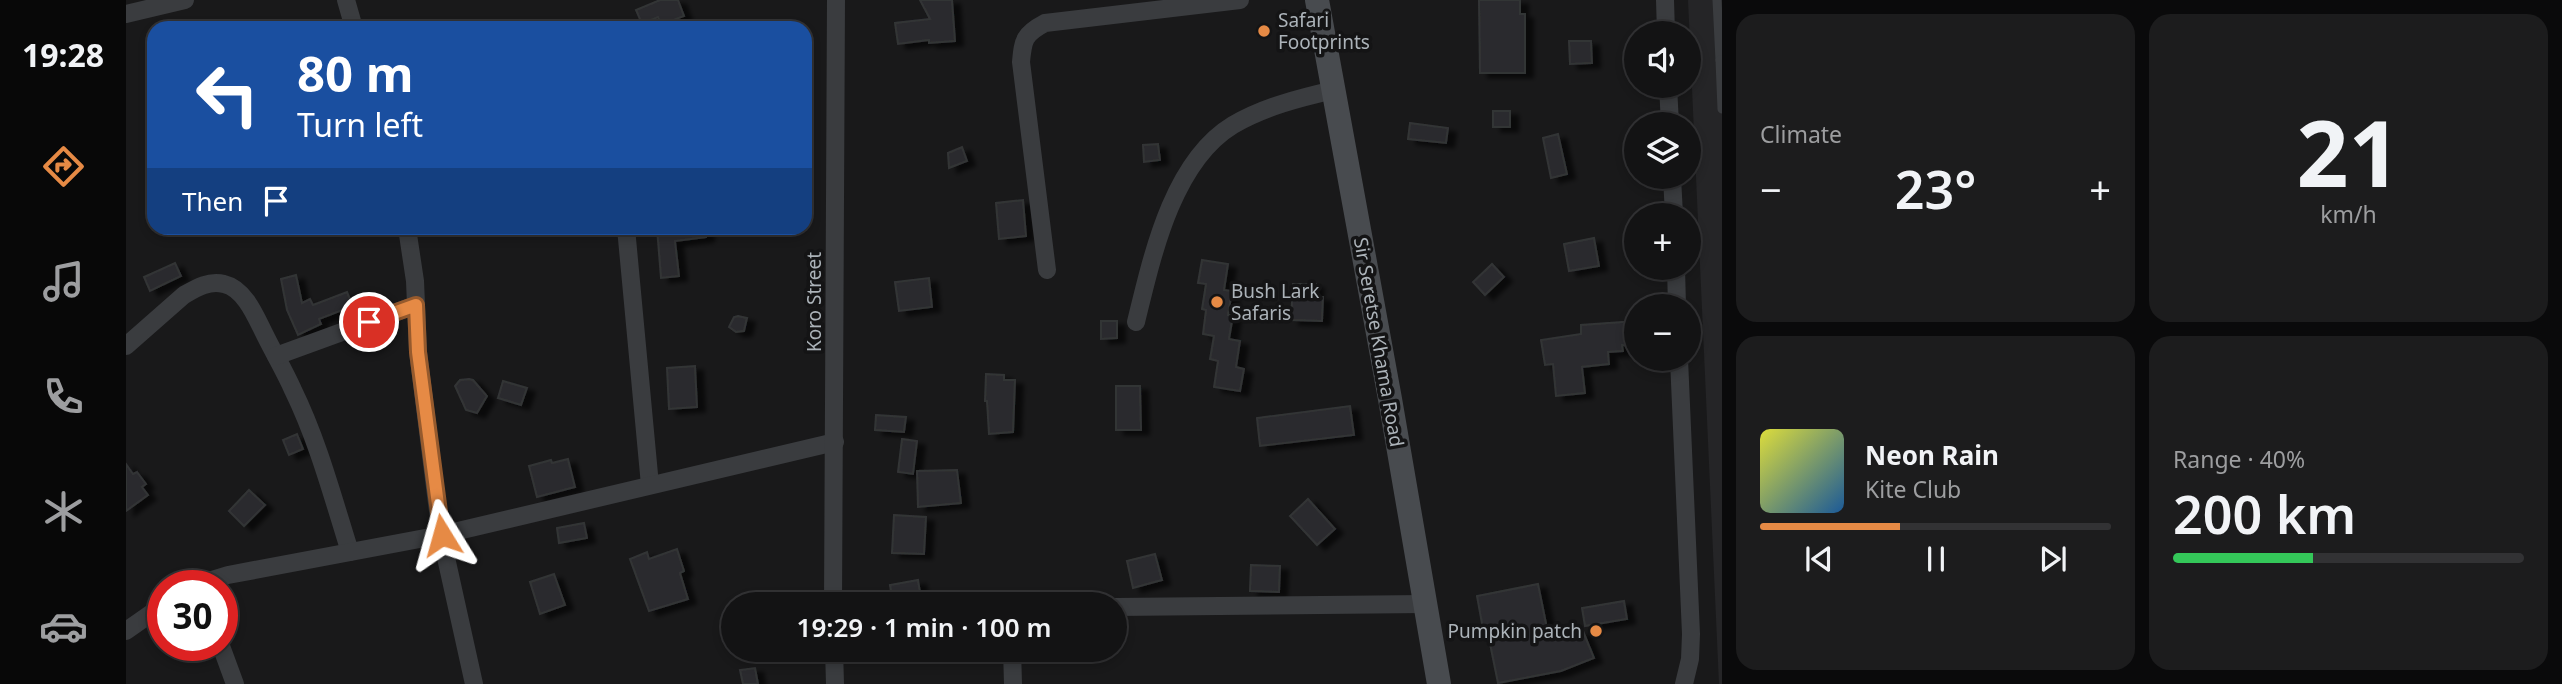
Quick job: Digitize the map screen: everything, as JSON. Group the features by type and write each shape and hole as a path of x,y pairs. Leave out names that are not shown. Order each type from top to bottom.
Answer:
{"main road":[{"name":"Sir Seretse Khama Road","path":"1317,0 1439,684"}],"street":[{"path":"126,14 184,0"},
{"path":"346,0 352,21"},
{"name":"Koro Street","path":"833,592 836,0"},
{"path":"1047,270 1021,62 1022,43 1030,31 1045,23 1240,0"},
{"path":"1665,0 1666,21"},
{"path":"1136,322 1153,256 1191,166 1210,144 1233,126 1272,107 1334,90"},
{"path":"408,235 418,352 442,535 474,684"},
{"path":"627,235 650,485"},
{"path":"126,346 184,295 209,283 226,284 237,291 250,307 294,391 314,442 350,552"},
{"path":"276,356 416,305"},
{"path":"1680,371 1691,634 1685,684"},
{"path":"238,573 442,535 835,442"},
{"path":"1127,607 1425,604"},
{"path":"126,631 147,616"},
{"path":"227,661 235,684"},
{"path":"834,662 835,684"},
{"path":"1012,662 1013,684"}],"lane":[{"path":"1717,0 1722,109"}],"shaded area":[{"path":"1688,0 1722,0 1722,684 1719,684 1701,280 1701,203 1697,203 1697,189 1701,189 1701,112 1693,112 1692,98 1701,98 1701,21 1689,21"}],"building":[{"path":"660,0 678,0 684,16 671,21 660,21 658,17 641,21 636,10"},
{"path":"920,0 952,0 955,41 929,43 929,40 898,44 895,23 930,19"},
{"path":"1479,0 1520,0 1520,14 1525,14 1525,73 1480,73"},
{"path":"1569,41 1591,41 1592,63 1570,64"},
{"path":"1493,111 1510,111 1510,127 1493,127"},
{"path":"1410,123 1448,128 1446,143 1408,139"},
{"path":"1558,134 1567,174 1551,178 1543,138"},
{"path":"1158,144 1160,160 1144,162 1143,145"},
{"path":"962,147 967,161 949,168 948,153"},
{"path":"1023,200 1026,236 999,239 996,203"},
{"path":"658,235 706,235 675,241 679,276 661,278"},
{"path":"1594,238 1599,266 1569,271 1564,244"},
{"path":"1202,260 1228,264 1224,290 1232,291 1228,315 1233,315 1229,339 1240,341 1236,367 1244,369 1240,391 1214,387 1218,361 1210,359 1214,336 1203,334 1206,310 1202,309 1206,284 1198,283"},
{"path":"175,263 181,276 150,291 144,277"},
{"path":"1492,264 1504,277 1485,295 1473,282"},
{"path":"296,275 302,303 310,299 313,305 347,292 353,306 319,319 321,324 298,335 287,310 281,279"},
{"path":"929,278 932,307 899,311 895,282"},
{"path":"1293,284 1316,284 1315,297 1323,297 1322,321 1291,320"},
{"path":"734,317 747,318 744,331 736,332 729,327"},
{"path":"1101,321 1117,321 1117,338 1101,339"},
{"path":"1624,322 1623,351 1608,352 1609,364 1582,367 1585,393 1556,396 1553,364 1545,365 1541,340 1581,334 1581,325"},
{"path":"695,366 697,407 669,409 667,368"},
{"path":"986,374 1004,375 1004,380 1015,380 1013,432 989,434 985,401"},
{"path":"469,379 487,396 477,413 466,410 455,386 460,380"},
{"path":"503,381 527,388 521,405 498,398"},
{"path":"1116,386 1140,386 1141,430 1116,430"},
{"path":"1350,406 1354,435 1260,446 1257,418"},
{"path":"876,415 906,417 904,432 875,430"},
{"path":"297,434 303,449 289,455 283,440"},
{"path":"902,439 917,441 913,474 898,472"},
{"path":"568,459 575,487 537,497 529,466"},
{"path":"126,464 133,474 137,472 146,484 142,487 148,495 126,511"},
{"path":"957,470 961,503 918,507 917,471"},
{"path":"249,490 265,505 244,526 229,511"},
{"path":"1308,499 1335,529 1317,545 1290,516"},
{"path":"894,515 926,517 924,554 892,553"},
{"path":"584,523 587,538 559,543 557,528"},
{"path":"677,549 684,571 680,573 688,599 649,611 630,559 647,552 649,559"},
{"path":"1155,554 1162,580 1133,588 1127,561"},
{"path":"1251,565 1280,566 1279,592 1250,591"},
{"path":"554,574 565,605 540,614 530,582"},
{"path":"918,580 920,592 891,592 890,585"},
{"path":"1538,584 1549,638 1583,631 1594,658 1561,671 1498,683 1477,596"},
{"path":"1624,601 1627,619 1585,626 1582,608"},
{"path":"755,668 758,684 743,684 740,670"}],"place":[{"name":"Safari Footprints","path":"1264,31"},
{"name":"Bush Lark Safaris","path":"1217,302"},
{"name":"Pumpkin patch","path":"1596,631"}],"route":[{"path":"369,322 416,305 418,352 442,535"}]}
